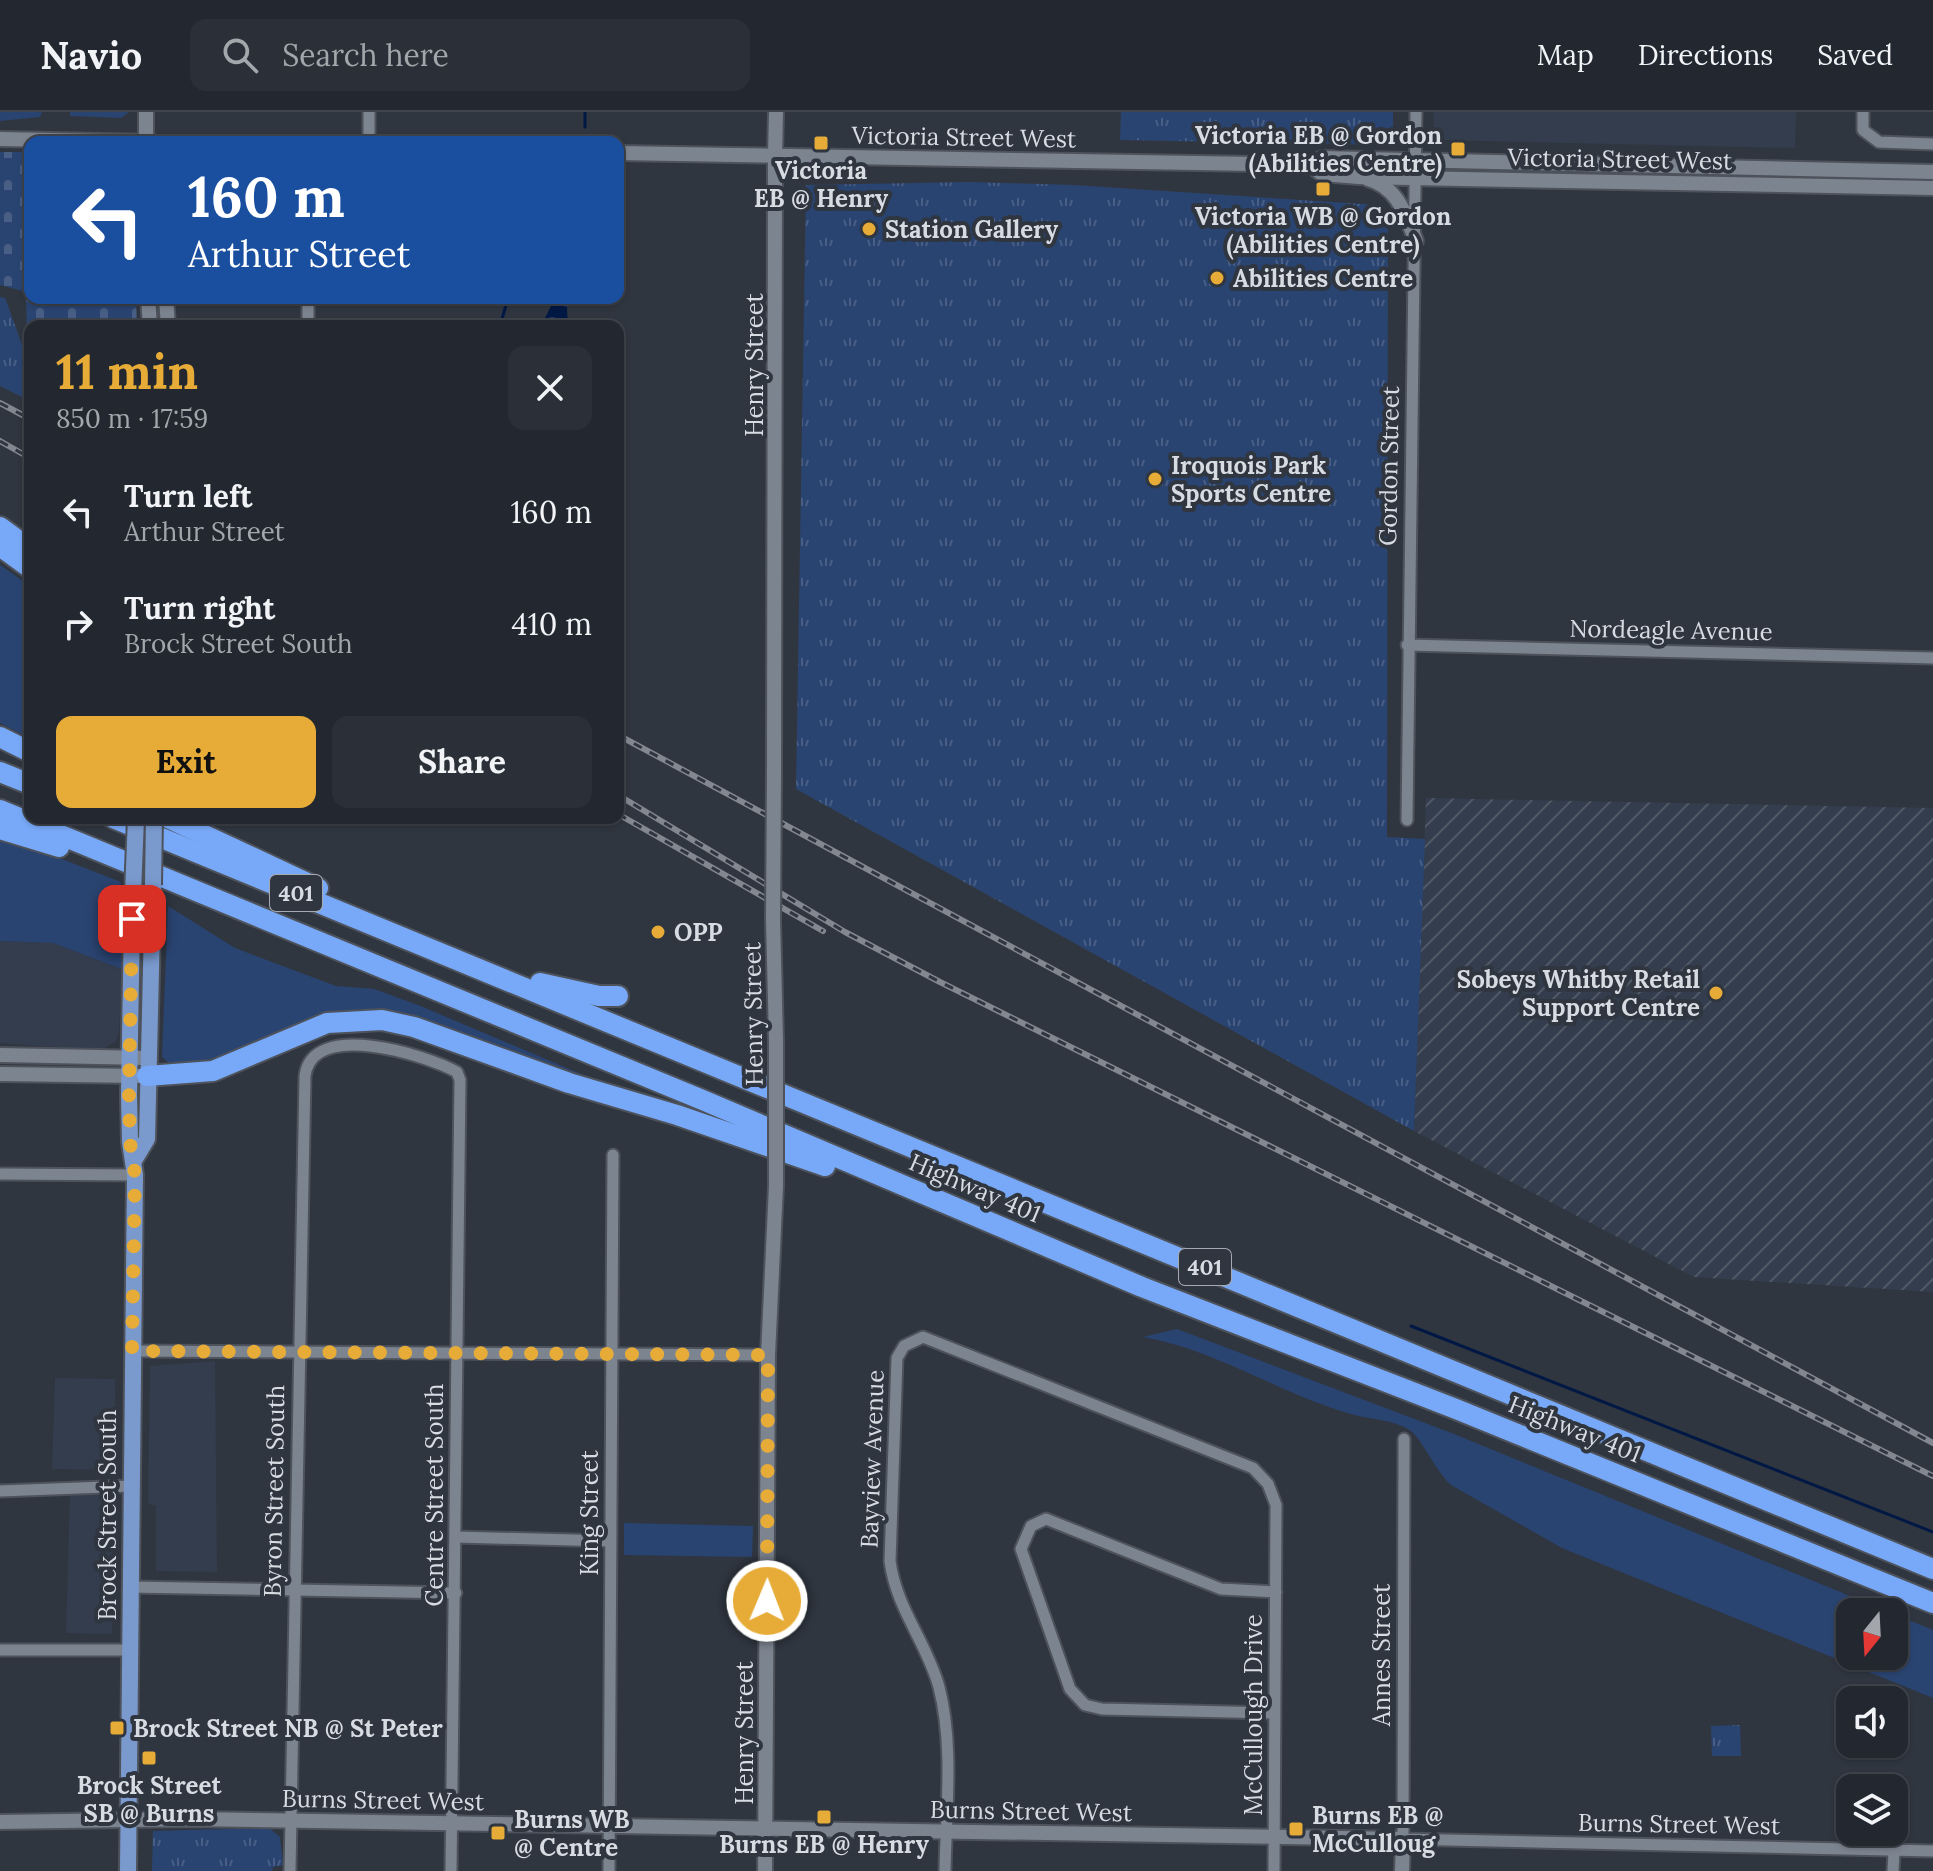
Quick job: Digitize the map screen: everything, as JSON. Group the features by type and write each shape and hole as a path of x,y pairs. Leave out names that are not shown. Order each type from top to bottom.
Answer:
{"highway":[{"path":"0,527 24,545"},
{"path":"0,546 24,564"},
{"path":"0,737 24,749"},
{"path":"0,772 24,782"},
{"name":"Highway 401","path":"0,810 24,820"},
{"name":"Highway 401","path":"34,824 1142,1287 1456,1409 1933,1603"},
{"name":"Highway 401","path":"128,824 483,969 716,1069 1383,1339 1933,1569"},
{"path":"181,824 483,969 599,996 618,996"},
{"path":"0,829 94,859 359,958"},
{"path":"141,1070 213,1071 327,1023 358,1020 397,1022 569,1083 806,1158 1142,1287"}],"main road":[{"path":"146,112 146,136"},
{"name":"Henry Street","path":"765,1871 768,1355 776,1186 773,919 776,112"},
{"path":"0,139 24,139"},
{"name":"Victoria Street West","path":"624,153 1310,165 1322,158 1417,159 1933,172"},
{"name":"Victoria Street West","path":"1310,165 1322,174 1359,177 1933,188"},
{"path":"1359,177 1376,181 1401,203 1416,241"},
{"name":"Brock Street South","path":"136,824 129,1058 141,1070"},
{"name":"Brock Street South","path":"128,1871 135,1167 147,1139 141,1070 151,927 154,824"},
{"path":"0,1055 129,1058"},
{"path":"0,1074 141,1070"},
{"name":"Burns Street West","path":"0,1822 291,1820 1403,1839"},
{"name":"Annes Street","path":"1402,1871 1403,1839"}],"street":[{"path":"369,112 369,136"},
{"name":"Gordon Street","path":"1407,820 1416,112"},
{"path":"1863,112 1863,130 1879,142 1933,144"},
{"name":"Nordeagle Avenue","path":"1407,645 1933,658"},
{"name":"Byron Street South","path":"290,1871 298,1353 307,1065 315,1054 349,1046 368,1046 402,1051 457,1072"},
{"name":"Centre Street South","path":"451,1871 458,1353 457,1072"},
{"name":"King Street","path":"609,1871 613,1155"},
{"path":"0,1174 135,1167"},
{"name":"Bayview Avenue","path":"945,1871 945,1711 938,1682 894,1589 890,1561 897,1358 911,1341 933,1339 1253,1468 1268,1484 1276,1505 1276,1592"},
{"path":"132,1351 768,1355"},
{"name":"Annes Street","path":"1403,1839 1404,1439"},
{"path":"0,1491 131,1486"},
{"path":"1274,1713 1102,1709 1085,1705 1070,1689 1021,1549 1031,1526 1046,1519 1221,1589 1276,1592"},
{"path":"456,1537 610,1541"},
{"path":"130,1587 456,1593"},
{"name":"McCullough Drive","path":"1274,1871 1276,1592"},
{"path":"0,1650 130,1650"},
{"name":"Burns Street West","path":"1403,1839 1933,1851"},
{"path":"1893,1871 1894,1852"}],"shaded area":[{"path":"1433,112 1796,112 1795,148 1435,140"},
{"path":"1426,798 1933,808 1933,1292 1694,1277 1414,1131"},
{"path":"0,941 53,943 122,969 119,1034 115,1042 100,1051 0,1043"},
{"path":"215,1361 217,1572 156,1571 156,1506 148,1503 150,1366"},
{"path":"55,1378 115,1379 116,1470 52,1469"},
{"path":"70,1491 116,1492 112,1634 66,1633"}],"green space":[{"path":"0,112 42,112 40,117 0,121"},
{"path":"70,112 129,112 121,118 70,116"},
{"path":"1121,112 1393,112 1393,137 1385,145 1120,140"},
{"path":"0,152 24,152 24,291 0,285"},
{"path":"970,182 1073,185 1377,205 1388,217 1387,837 1425,839 1414,1131 796,789 806,185"},
{"path":"0,297 5,298 24,347 24,398 0,386"},
{"path":"26,304 136,304 137,320 27,320"},
{"path":"0,565 24,582 24,735 0,723"},
{"path":"0,835 121,882 122,969 53,943 0,941"},
{"path":"168,906 235,948 336,986 374,989 418,1005 614,1088 406,1015 367,1010 318,1016 211,1061 169,1063 162,1057"},
{"path":"1177,1329 1454,1434 1855,1598 1836,1598 1836,1659 1562,1548 1451,1485 1415,1435 1404,1427 1351,1414 1197,1352 1143,1337"},
{"path":"624,1523 753,1526 752,1557 624,1555"},
{"path":"1908,1620 1933,1630 1933,1698 1864,1670 1908,1670"},
{"path":"1740,1725 1741,1756 1712,1756 1711,1726"},
{"path":"269,1828 280,1837 283,1865 273,1867 272,1871 152,1871 153,1831"}],"water":[{"path":"552,304 569,304 568,320 544,320"}],"waterway":[{"path":"585,112 585,127"},
{"path":"502,320 506,304"},
{"path":"1411,1326 1933,1532"}],"railway":[{"path":"0,403 24,416"},
{"path":"0,441 24,455"},
{"path":"624,738 1933,1443"},
{"path":"624,799 845,932 940,982 1933,1476"},
{"path":"624,817 823,931"}],"place":[{"name":"Victoria EB @ Henry","path":"821,143"},
{"name":"Victoria EB @ Gordon (Abilities Centre)","path":"1458,149"},
{"name":"Victoria WB @ Gordon (Abilities Centre)","path":"1323,189"},
{"name":"Station Gallery","path":"869,229"},
{"name":"Abilities Centre","path":"1217,278"},
{"name":"Iroquois Park Sports Centre","path":"1155,479"},
{"name":"OPP","path":"658,932"},
{"name":"Sobeys Whitby Retail Support Centre","path":"1716,993"},
{"name":"Brock Street NB @ St Peter","path":"117,1728"},
{"name":"Brock Street SB @ Burns","path":"149,1758"},
{"name":"Burns EB @ Henry","path":"824,1817"},
{"name":"Burns EB @ McCulloug","path":"1296,1829"},
{"name":"Burns WB @ Centre","path":"498,1833"}],"route":[{"path":"132,919 129,1095 130,1142 135,1175 132,1351 768,1355 767,1601"}]}
